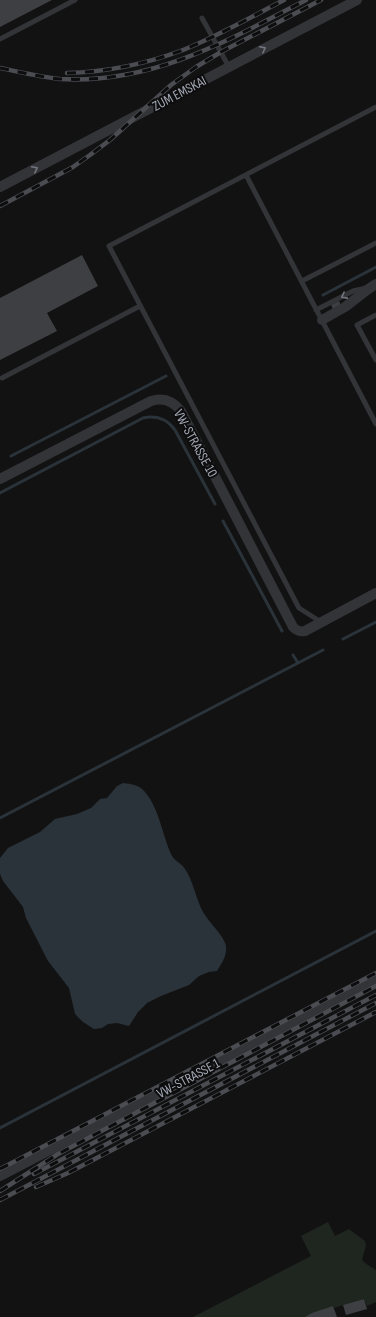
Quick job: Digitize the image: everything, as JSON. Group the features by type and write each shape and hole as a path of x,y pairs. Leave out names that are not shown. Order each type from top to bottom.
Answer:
{"street":[{"name":"ZUM EMSKAI","path":"0,186 357,0"},
{"path":"322,320 345,307 374,285"},
{"name":"VW-STRASSE 10","path":"0,479 151,401 160,399 171,402 181,410 293,627 301,632 321,622"},
{"path":"321,622 376,593"},
{"name":"VW-STRASSE 1","path":"0,1176 376,980"}],"lane":[{"path":"0,39 76,0"},
{"path":"202,18 229,67"},
{"path":"321,622 299,608 109,246 376,107"},
{"path":"246,174 376,424"},
{"path":"302,281 376,243"},
{"path":"316,310 353,291 374,285"},
{"path":"2,378 140,306"},
{"path":"376,315 357,325 376,360"}],"shaded area":[{"path":"123,783 138,786 150,799 172,856 184,867 188,874 203,913 219,932 225,942 226,953 217,971 199,976 189,985 147,1003 138,1012 129,1026 117,1023 108,1024 102,1028 94,1029 83,1022 75,1014 69,988 48,961 26,918 23,907 3,881 0,874 0,858 8,848 40,832 55,819 77,814 91,808 100,799 107,798 117,786"},
{"path":"328,1222 335,1236 349,1229 365,1241 366,1246 362,1260 376,1270 376,1302 367,1306 364,1299 334,1308 333,1306 305,1317 193,1317 311,1256 301,1236"}],"building":[{"path":"0,0 52,0 0,27"},
{"path":"82,255 98,286 47,313 57,331 0,360 0,298"},
{"path":"339,301 341,305 333,309 331,305"},
{"path":"364,1299 367,1309 346,1315 343,1305"},
{"path":"333,1306 337,1317 305,1317 312,1313"}],"waterway":[{"path":"323,295 376,267"},
{"path":"11,456 166,376"},
{"path":"0,493 143,418 153,417 169,423 175,430 215,504"},
{"path":"223,521 282,631"},
{"path":"343,639 376,622"},
{"path":"0,818 323,650"},
{"path":"293,655 298,663"},
{"path":"0,1128 376,931"}],"railway":[{"path":"67,73 111,69 169,55 209,39 284,0"},
{"path":"0,68 60,79 94,79 127,75 188,57 247,30 306,0"},
{"path":"0,206 73,167 90,155 110,140 171,85 196,67 221,52 321,0"},
{"path":"0,1169 376,973"},
{"path":"0,1191 58,1154 376,986"},
{"path":"34,1174 376,995"},
{"path":"0,1200 376,1003"},
{"path":"36,1187 68,1173 376,1012"}]}
